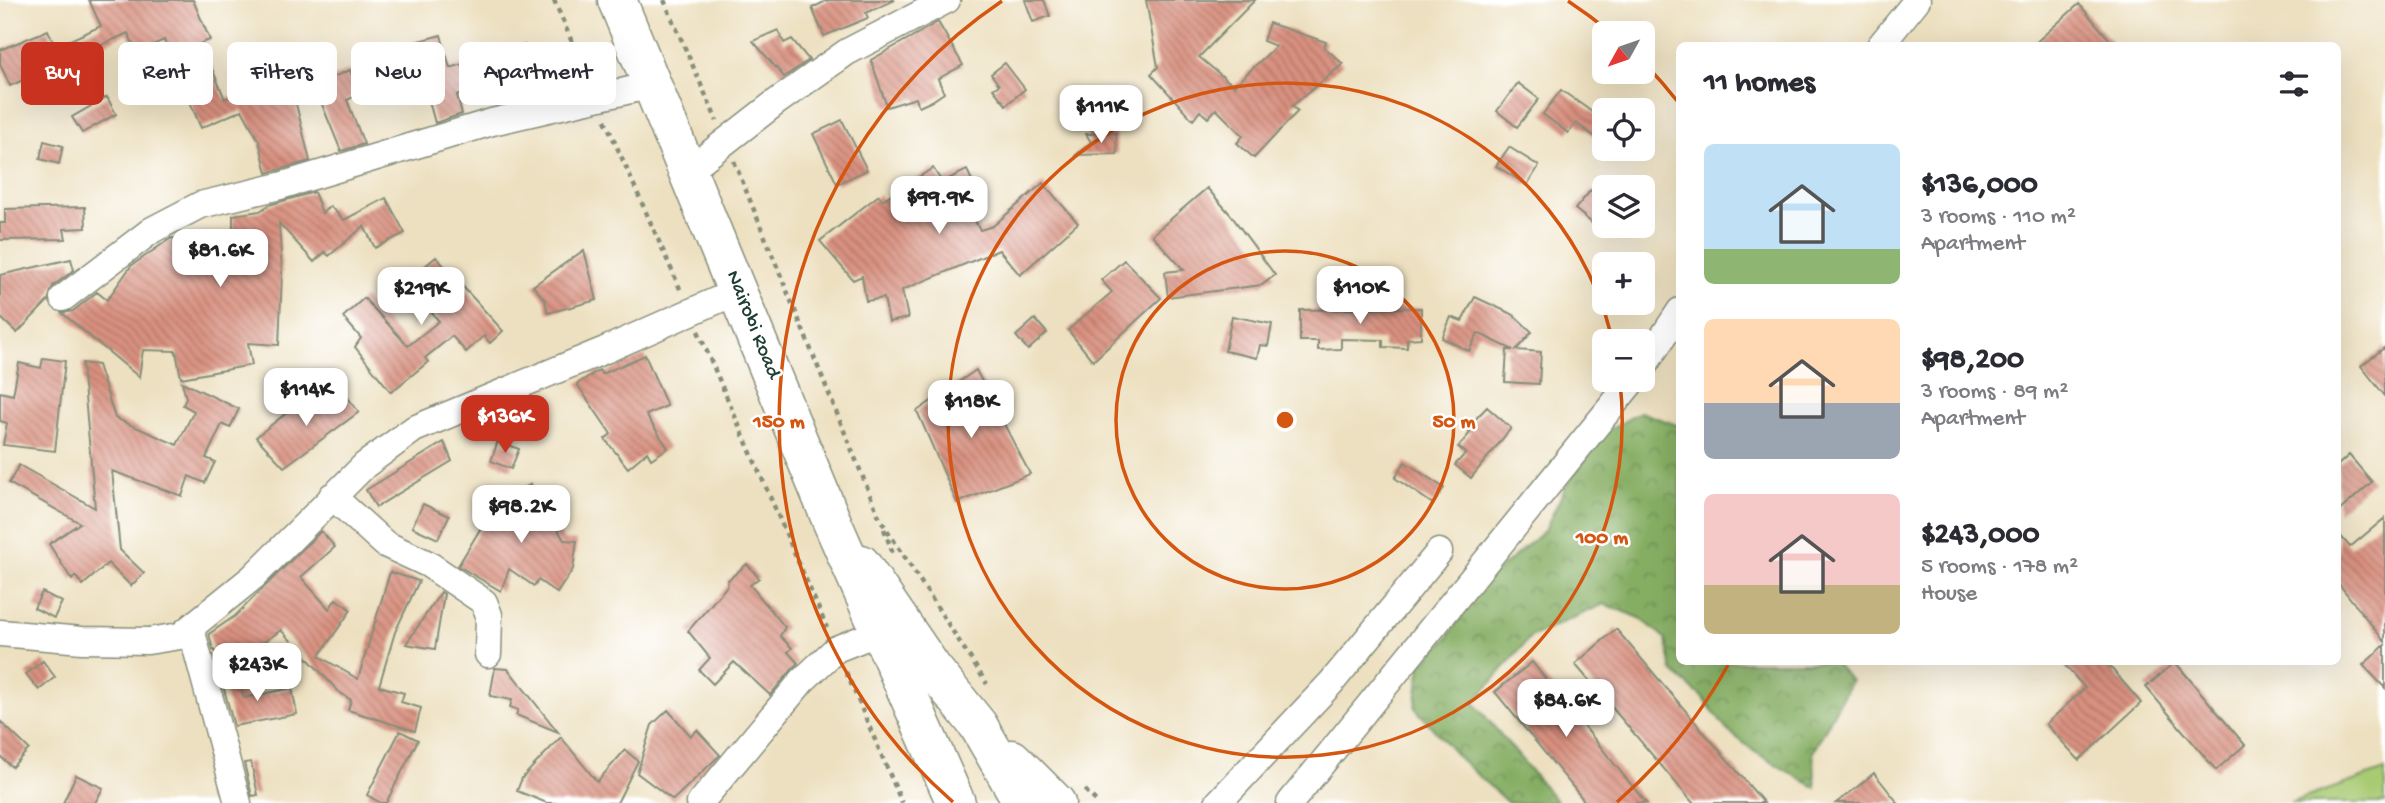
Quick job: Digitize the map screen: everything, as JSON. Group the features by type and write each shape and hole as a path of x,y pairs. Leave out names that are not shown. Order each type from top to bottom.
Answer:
{"main road":[{"name":"Nairobi Road","path":"603,0 729,295 852,642 940,803"},
{"name":"Nairobi Road","path":"617,0 690,170 832,522 956,803"},
{"path":"832,522 932,668 985,708 1068,794"},
{"path":"985,708 1023,803"}],"street":[{"path":"690,170 775,103 846,52 947,0"},
{"path":"1883,42 1917,0"},
{"path":"616,93 639,88"},
{"path":"63,298 152,230 200,205 280,186 492,122 566,105"},
{"path":"0,633 82,640 148,641 174,638 191,628 253,577 332,496 385,448 414,429 729,295"},
{"path":"1655,349 1676,317"},
{"path":"1290,803 1623,392"},
{"path":"332,496 384,544 428,564 484,602 489,615 488,654"},
{"path":"1218,803 1331,683 1439,552"},
{"path":"191,628 238,803"},
{"path":"700,803 734,764 774,710 852,642"}],"path":[{"path":"554,0 572,42"},
{"path":"664,0 727,143 880,519 985,708"},
{"path":"599,105 690,312 852,642 902,803"},
{"path":"1068,794 1098,803"}],"green space":[{"path":"1640,412 1676,425 1676,665 1837,665 1851,681 1813,752 1816,788 1755,752 1726,729 1704,699 1672,671 1666,639 1640,618 1604,604 1530,637 1474,703 1558,803 1508,803 1459,758 1415,708 1421,665 1448,637 1478,588 1545,530 1566,486 1606,432"},
{"path":"2385,770 2385,803 2290,803"}],"building":[{"path":"89,0 193,0 210,40 132,42 128,33 104,44 66,42 101,26"},
{"path":"828,0 895,0 866,13 868,18 824,36 812,8"},
{"path":"1025,0 1044,0 1050,16 1033,22"},
{"path":"1146,0 1255,0 1199,57 1234,86 1276,46 1263,41 1269,23 1326,42 1324,47 1343,64 1292,106 1298,111 1254,158 1237,143 1243,136 1216,109 1208,118 1200,111 1193,120 1151,74 1158,67"},
{"path":"2079,4 2112,42 2036,42"},
{"path":"938,22 963,65 938,79 944,93 932,101 919,107 916,98 887,107 871,60"},
{"path":"48,30 53,42 21,42 21,81 10,86 0,64 0,50"},
{"path":"778,30 784,43 792,39 809,60 784,77 753,41"},
{"path":"441,35 443,42 415,42"},
{"path":"445,50 450,68 459,65 457,95 462,114 435,123 430,105 445,105"},
{"path":"1005,63 1025,89 1006,105 993,89 999,85 991,74"},
{"path":"350,70 351,72 351,98 347,100 364,144 341,151 322,105 337,105 337,75"},
{"path":"213,71 225,99 227,98 227,105 296,105 310,161 267,173 259,141 242,110 201,128 191,105 213,105"},
{"path":"1518,83 1539,99 1517,127 1497,111"},
{"path":"1561,90 1592,112 1592,135 1576,123 1568,133 1543,114"},
{"path":"107,97 116,114 82,133 72,117 93,105 104,105 104,99"},
{"path":"842,120 867,170 837,184 813,134"},
{"path":"1116,133 1117,154 1076,155 1091,142 1086,134"},
{"path":"44,141 63,146 59,164 40,159"},
{"path":"1509,147 1539,166 1527,185 1496,166"},
{"path":"933,168 942,182 967,170 978,193 965,202 980,230 993,226 1043,183 1078,223 1020,275 999,250 902,290 908,318 889,322 884,298 866,301 862,276 853,280 820,241 879,195 882,200"},
{"path":"1207,188 1230,214 1275,275 1262,285 1168,297 1165,272 1184,270 1152,235"},
{"path":"1591,190 1592,191 1592,223 1575,209"},
{"path":"314,192 322,213 330,206 344,220 386,198 405,233 375,248 364,226 329,256 325,252 314,262 279,223 282,273 279,345 248,343 252,365 181,378 176,351 143,350 139,377 62,313 73,311 97,292 107,300 131,266 171,238 178,239 177,253 233,255 233,215 260,211 269,205"},
{"path":"85,207 86,228 64,229 66,239 0,240 0,223 5,223 5,209"},
{"path":"584,250 597,300 548,313 545,300 533,286"},
{"path":"436,257 503,331 490,343 484,336 466,352 452,336 425,358 428,362 391,392 355,347 361,338 343,317 364,298 408,346 439,321 413,292 421,285 413,276"},
{"path":"71,259 74,270 53,286 48,301 17,333 0,317 0,275"},
{"path":"1124,260 1161,298 1093,361 1068,330 1112,292 1101,280"},
{"path":"1475,297 1514,315 1532,332 1516,350 1541,352 1539,384 1505,382 1507,350 1513,350 1478,333 1469,351 1442,338 1451,317 1462,321"},
{"path":"1421,308 1421,338 1407,339 1407,348 1383,347 1383,340 1341,339 1341,349 1318,350 1318,341 1300,341 1300,310"},
{"path":"1232,316 1272,324 1268,346 1260,345 1257,358 1225,351"},
{"path":"1035,319 1047,333 1028,350 1016,336"},
{"path":"2385,347 2385,396 2361,366"},
{"path":"645,355 667,406 646,415 668,448 651,459 647,452 628,468 605,439 611,434 577,384 599,370 602,374"},
{"path":"43,358 65,361 55,451 3,445 7,423 0,421 0,392 13,395 19,363 41,368"},
{"path":"82,363 98,365 115,418 177,445 194,411 183,405 186,398 182,382 239,409 230,428 222,424 206,458 215,462 205,483 189,476 182,496 112,471 120,550 144,573 131,586 108,563 83,585 75,576 72,580 49,544 80,523 9,483 19,465 95,508"},
{"path":"976,370 1030,474 957,503 917,411"},
{"path":"340,388 359,412 284,467 256,437 294,407 303,416"},
{"path":"1487,407 1511,428 1471,478 1455,465 1466,453 1458,447 1470,433 1466,429"},
{"path":"498,441 519,449 511,469 491,461"},
{"path":"444,442 452,461 376,507 366,490"},
{"path":"2349,455 2372,482 2341,509 2341,462"},
{"path":"1405,462 1444,488 1433,504 1395,478"},
{"path":"531,484 564,540 577,541 573,569 557,593 538,580 534,586 509,569 501,591 458,566 494,506"},
{"path":"423,504 449,516 438,539 412,527"},
{"path":"2385,518 2385,642 2341,587 2341,536 2350,547"},
{"path":"321,531 335,547 301,577 329,609 336,599 351,610 319,656 358,679 390,572 419,581 395,632 379,686 404,693 401,702 421,708 415,731 348,710 351,700 339,692 281,630 228,668 213,649 209,634 235,616"},
{"path":"747,564 759,578 750,585 785,627 780,636 792,648 788,652 798,663 770,695 734,662 713,684 699,670 710,658 688,631 727,586 728,580"},
{"path":"42,592 62,602 54,618 34,608"},
{"path":"441,592 444,594 435,649 406,644"},
{"path":"1616,629 1764,803 1693,803 1575,664"},
{"path":"2385,645 2385,688 2363,665"},
{"path":"43,661 55,677 39,690 26,674"},
{"path":"1532,662 1646,803 1586,803 1495,692"},
{"path":"2065,665 2109,665 2141,703 2079,760 2046,724 2085,688"},
{"path":"2172,665 2178,665 2245,745 2216,770 2146,687"},
{"path":"495,668 508,669 558,732 516,715 518,710 510,707 512,700 490,696"},
{"path":"237,673 244,698 292,688 297,714 234,726 221,678"},
{"path":"668,710 691,736 697,730 720,755 673,800 637,773 652,725"},
{"path":"0,721 29,749 12,767 0,756"},
{"path":"400,731 418,740 386,803 381,803 367,795"},
{"path":"561,737 597,782 625,750 638,761 617,803 547,803 517,791 522,778"},
{"path":"251,762 258,795 252,796 244,763"},
{"path":"1874,773 1898,803 1836,803 1856,788"},
{"path":"76,775 103,788 95,803 63,803"}]}
